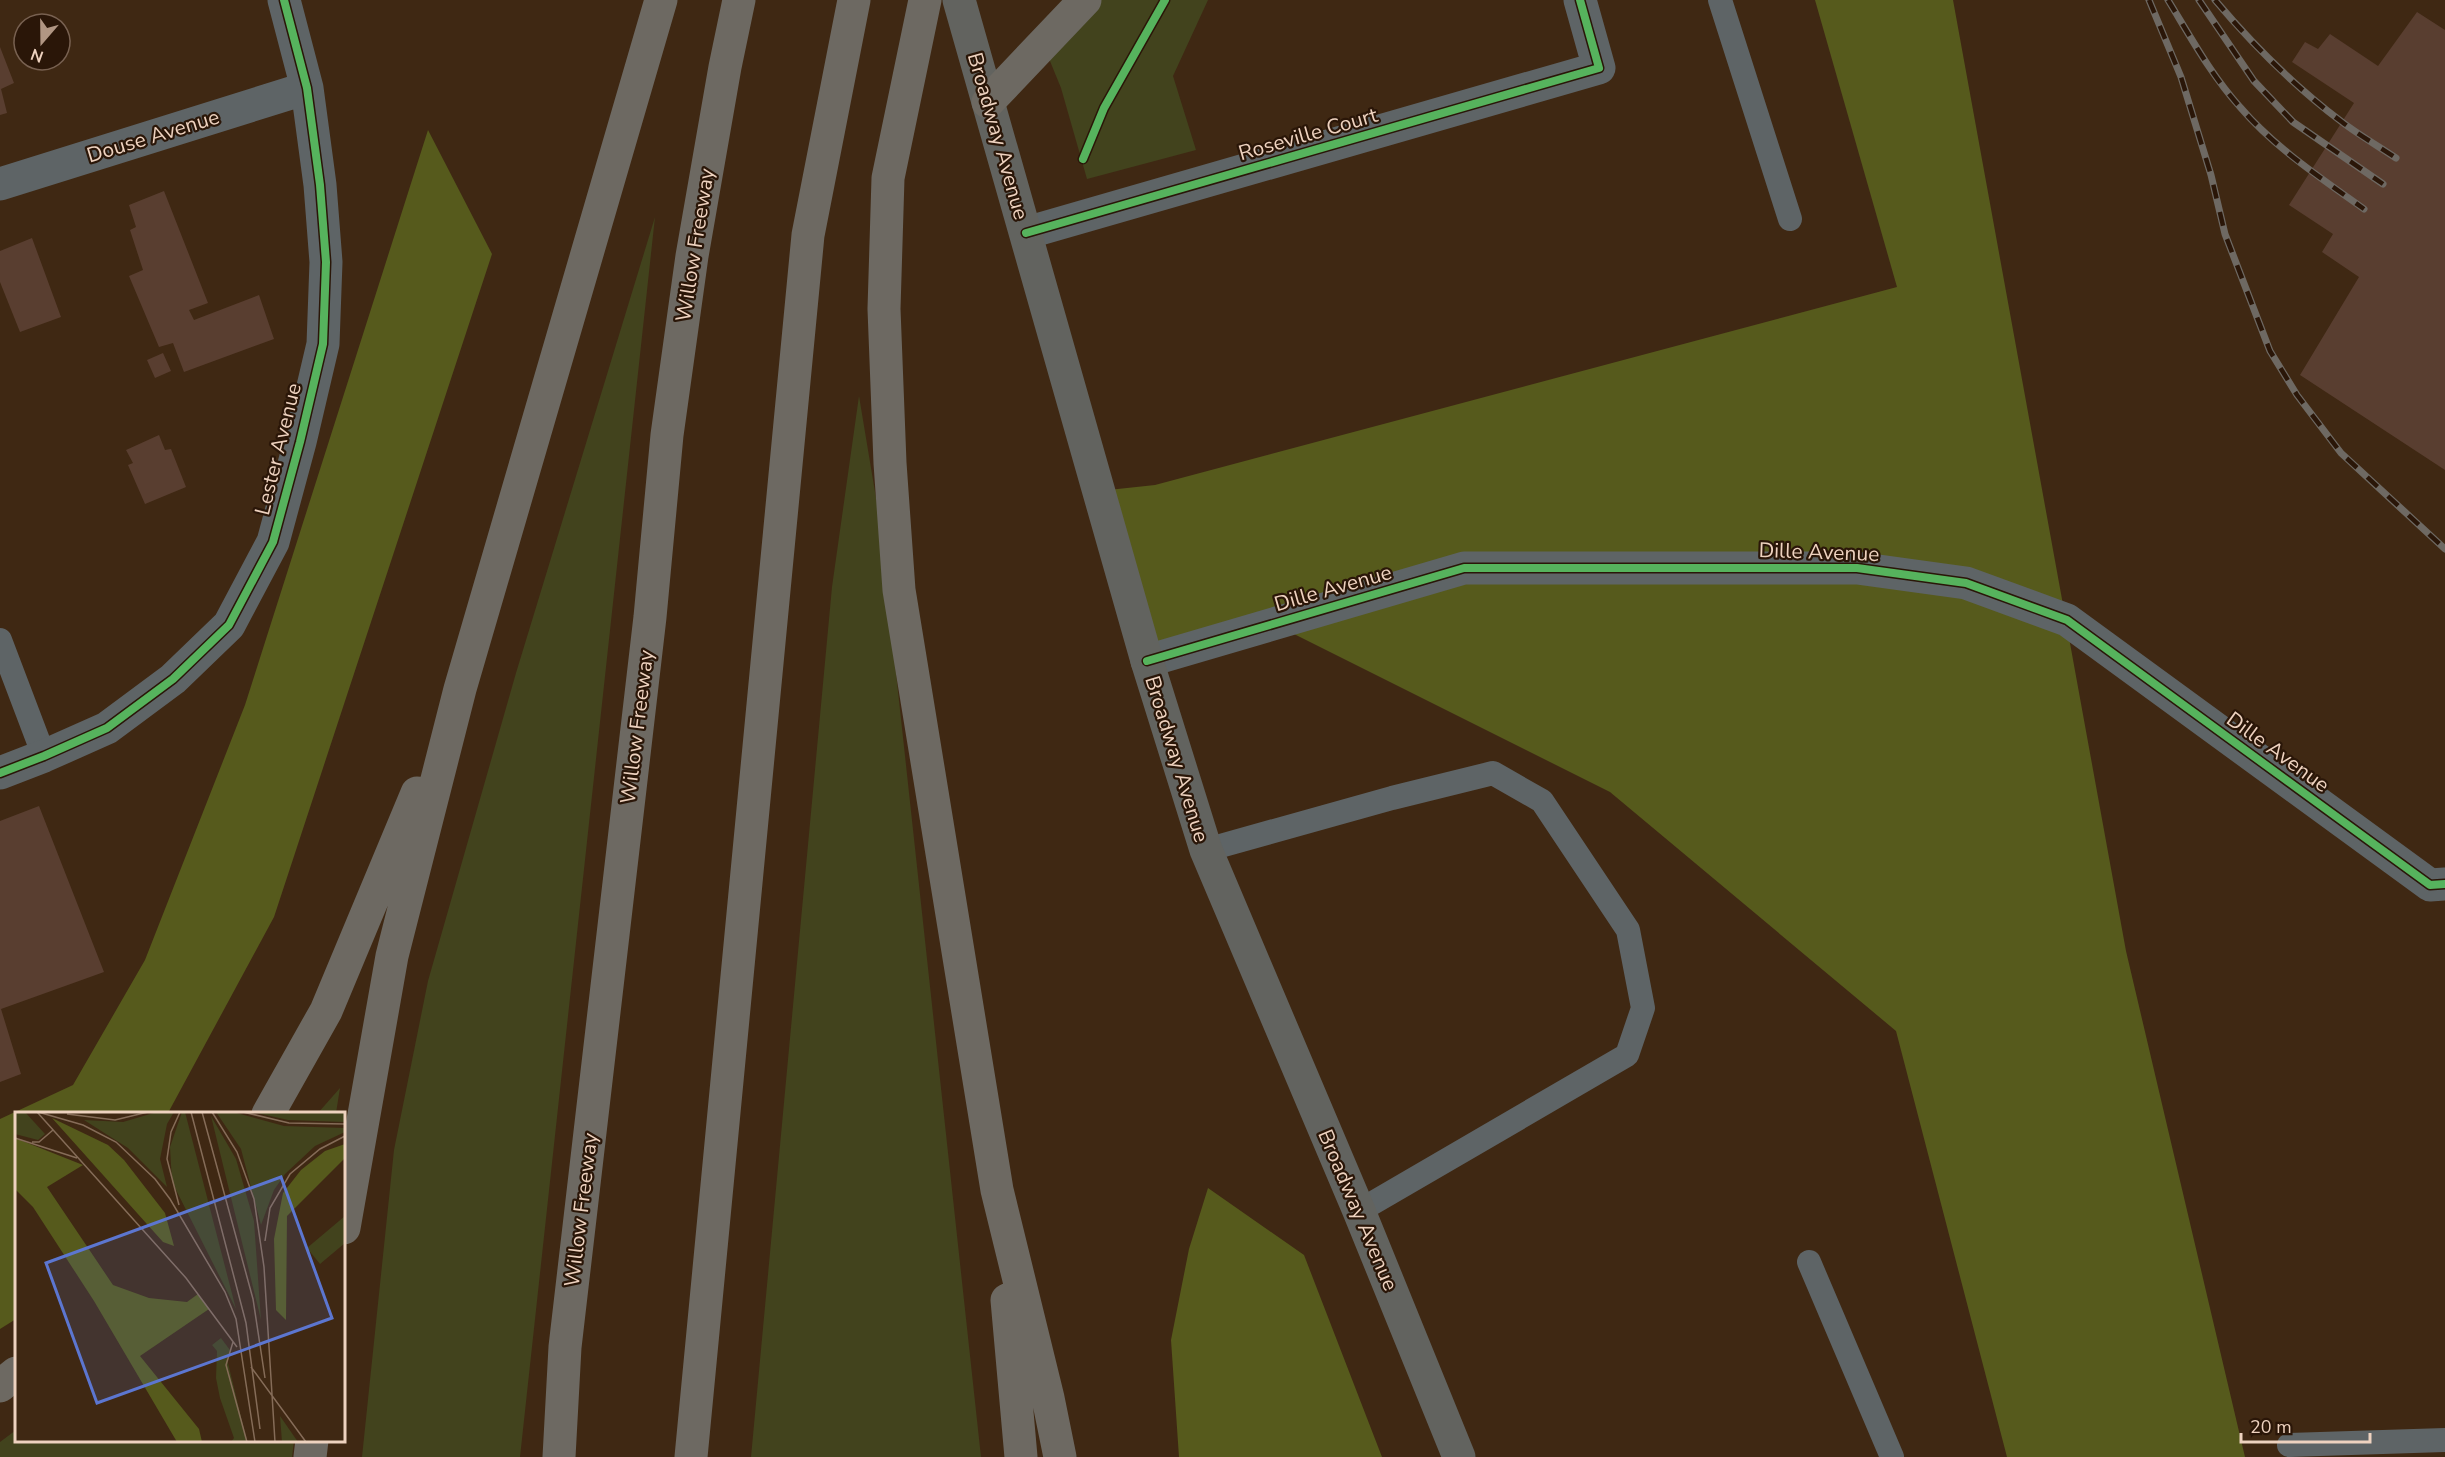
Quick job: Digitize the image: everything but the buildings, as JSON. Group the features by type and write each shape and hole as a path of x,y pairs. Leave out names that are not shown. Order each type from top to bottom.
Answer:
{"highway":[{"path":"345,1222 392,956 460,689 661,0"},
{"name":"Willow Freeway","path":"559,1457 565,1347 650,617 667,435 694,245 739,0"},
{"path":"691,1457 808,235 854,0"},
{"path":"925,0 888,178 884,309 890,463 899,590 997,1190 1021,1457"},
{"path":"986,95 1084,0"},
{"path":"269,1112 326,1011 460,689"},
{"path":"997,1190 1048,1398 1060,1457"},
{"path":"0,1386 15,1374"},
{"path":"310,1457 312,1442"}],"main road":[{"name":"Broadway Avenue","path":"959,0 1147,661 1206,850 1359,1211 1459,1457"}],"street":[{"name":"Lester Avenue","path":"0,773 107,728 173,679 229,625 273,542 323,344 326,262 320,185 307,88 284,0"},
{"name":"Roseville Court","path":"1026,232 1599,68 1580,0"},
{"name":"Douse Avenue","path":"0,184 307,88"},
{"name":"Dille Avenue","path":"1147,661 1464,568 1857,568 1966,583 2067,620 2430,885 2445,884"}],"lane":[{"path":"1720,0 1790,219"},
{"path":"0,640 44,756"},
{"path":"1206,850 1392,798 1493,773 1542,801 1628,930 1642,1008 1627,1055 1359,1211"},
{"path":"1809,1262 1892,1457"},
{"path":"2289,1445 2445,1440"}],"shaded area":[{"path":"1085,0 1208,0 1173,76 1196,150 1087,179 1061,88 1043,44"},
{"path":"655,217 520,1457 362,1457 394,1150 428,981 516,673"},
{"path":"859,396 879,516 981,1457 751,1457 832,587"},
{"path":"340,1088 336,1112 319,1112"},
{"path":"15,1431 15,1442 294,1442 292,1457 0,1457 0,1442"}],"green space":[{"path":"1815,0 1953,0 2126,951 2245,1457 2007,1457 1896,1031 1610,792 1274,624 1147,661 1099,491 1155,485 1897,287"},
{"path":"428,130 492,254 274,917 169,1112 15,1112 73,1085 145,960 245,705"},
{"path":"15,1112 15,1320 0,1329 0,1119"},
{"path":"1208,1188 1304,1255 1382,1457 1179,1457 1171,1340 1189,1249"}],"railway":[{"path":"2149,0 2181,77 2211,175 2225,234 2270,351 2297,395 2341,453 2445,549"},
{"path":"2168,0 2210,69 2229,95 2254,122 2299,162 2364,209"},
{"path":"2199,0 2254,81 2293,122 2383,184"},
{"path":"2215,0 2259,49 2307,94 2348,127 2396,158"}],"cycle path":[{"path":"0,773 107,728 173,679 229,625 273,542 323,344 326,262 320,185 307,88 284,0"},
{"path":"1083,159 1104,108 1165,0"},
{"path":"1026,233 1599,68 1580,0"},
{"path":"1147,661 1464,568 1857,568 1966,583 2067,620 2430,885 2445,884"}]}
